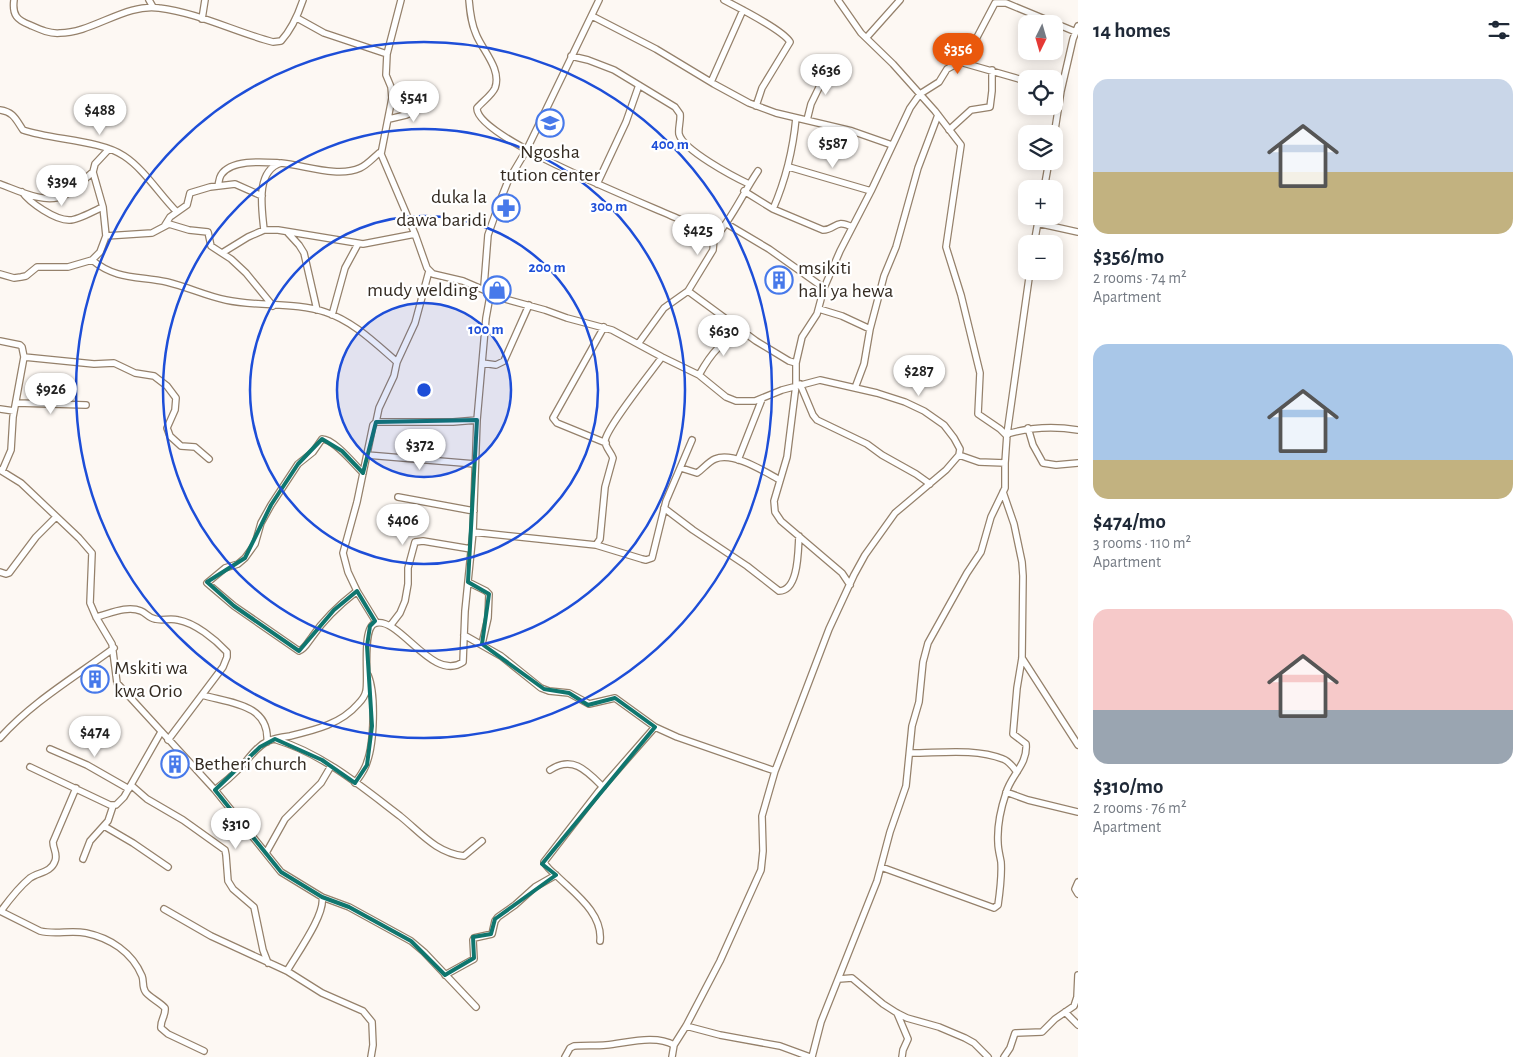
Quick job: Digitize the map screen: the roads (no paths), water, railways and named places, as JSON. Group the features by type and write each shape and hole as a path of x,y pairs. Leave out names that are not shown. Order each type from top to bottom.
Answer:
{"street":[{"path":"14,0 14,14 20,21 51,33 59,34 90,26 135,10 153,7 178,11 273,42 283,39 297,18 303,0"},
{"path":"149,0 153,7"},
{"path":"202,19 205,0"},
{"path":"401,0 387,54 386,75 392,92 382,154 415,234 424,263 429,271 433,274 463,281 484,290 490,296 529,305 567,318 604,327 699,375 726,397 736,401 751,402 798,384 825,380 904,402 924,411 944,425 960,449 959,455 946,470 904,504 883,528 865,555 829,629 775,771 762,816 762,866 728,945 686,1026 674,1045 672,1057"},
{"path":"469,0 475,32 488,55 495,75 495,87 477,108 476,112 483,122 497,133 527,149 597,184 682,220 714,239"},
{"path":"484,290 488,234 508,182 527,149 599,0"},
{"path":"724,0 785,36 790,42 762,88 756,106"},
{"path":"838,0 853,22 920,94 960,144 946,247 961,294 980,373 977,411 980,416 1007,435"},
{"path":"867,37 900,0"},
{"path":"850,585 842,573 781,521 775,512 774,501 786,456 798,384 796,363 802,337 819,310 824,288 910,108 920,94 939,82 946,69 960,62 983,27 994,4 997,2 1006,3 1039,18 1077,29 1063,82"},
{"path":"711,82 742,10"},
{"path":"592,16 656,49 711,82 767,111 852,131 892,146"},
{"path":"297,18 324,33 387,54"},
{"path":"571,56 601,64 623,74 679,112 680,135 691,148 720,170 749,184"},
{"path":"960,62 1018,78"},
{"path":"807,120 811,104 829,67"},
{"path":"949,130 971,110 990,108 992,70"},
{"path":"597,184 626,122 639,84"},
{"path":"389,119 406,115 430,104"},
{"path":"0,110 14,116 23,130 120,153 134,164 177,212"},
{"path":"855,388 864,364 870,328 884,276 896,247 918,168 938,115"},
{"path":"773,209 789,168 794,146 796,118"},
{"path":"0,274 14,278 26,276 37,267 68,267 92,260 100,252 106,236 103,207 93,172 95,164 108,149"},
{"path":"218,186 223,172 232,167 257,161 330,171 350,170 362,167 379,153"},
{"path":"264,230 262,196 268,171 281,163"},
{"path":"789,168 871,191"},
{"path":"638,344 664,308 688,291 714,250 714,239 726,224 758,171"},
{"path":"0,184 21,192 47,198 60,197 70,192 93,172"},
{"path":"106,236 152,233 165,225 170,217 187,205 192,192 231,184 239,185 262,196"},
{"path":"21,192 35,205 68,220 103,207"},
{"path":"744,192 773,209 823,230 829,230 842,223 852,227"},
{"path":"726,224 769,248 824,288"},
{"path":"165,225 208,232 211,246 222,252 246,273 273,306"},
{"path":"1046,225 1078,232"},
{"path":"222,252 248,236 264,230 358,244 368,244 415,234"},
{"path":"288,233 300,245 304,253 317,310"},
{"path":"332,315 345,268 358,244"},
{"path":"92,260 106,270 127,278 165,282 225,300 317,310 332,315 356,328 396,362"},
{"path":"429,271 415,323 396,362 394,376 379,408 376,422 373,425 352,521 343,549 348,572 356,591 376,622 390,626 430,658 449,666 456,666 464,662 464,635 473,532 477,420 490,296"},
{"path":"686,1026 720,1035 780,1046 811,1057 821,1022 881,867 890,832 906,786 911,754 912,726 919,702 923,662 928,643 966,573 981,552 991,517 1006,484 1004,463 1007,435 1029,280"},
{"path":"688,291 765,346 796,363"},
{"path":"482,364 496,365 504,361 529,305"},
{"path":"819,310 842,316 870,328"},
{"path":"604,327 553,418 557,423 606,443"},
{"path":"699,375 706,363 724,342 732,337 746,333"},
{"path":"0,341 20,345 24,357 14,412 11,450 1,470 21,483 92,553 90,603 114,648 117,683 215,790 281,872 322,897 349,907 412,941 476,1007"},
{"path":"24,357 94,364 114,363 135,373 154,376 173,393 176,402 175,410 167,428 170,436 181,446 193,446 209,459"},
{"path":"596,545 600,539 605,487 613,458 606,443 607,435 662,357"},
{"path":"798,384 812,415 817,420 867,444 930,484"},
{"path":"738,460 762,398"},
{"path":"16,403 86,405"},
{"path":"0,409 14,412"},
{"path":"376,422 453,422 477,420"},
{"path":"1007,435 1028,428 1058,427 1078,430"},
{"path":"1028,428 1033,445 1043,463 1056,465 1078,462"},
{"path":"356,591 334,610 316,630 303,649 299,651 234,606 207,583 225,568 238,564 245,558 255,544 261,523 270,505 298,464 313,452 322,439 326,439 342,451 363,473"},
{"path":"473,532 596,545 642,560 650,560 657,542 664,508 692,440"},
{"path":"367,455 475,464"},
{"path":"959,455 979,462 1004,463"},
{"path":"681,468 697,473 717,458 738,460 780,480"},
{"path":"881,867 996,908 998,905 1001,867 998,831 1006,792 1025,759 1026,753 1026,744 1013,734 1022,658 1022,562 1014,524 1003,492"},
{"path":"398,497 474,511"},
{"path":"664,508 747,566 779,591 787,589 793,580 796,570 798,536"},
{"path":"0,572 6,574 14,569 28,547 56,517"},
{"path":"390,626 400,613 405,601 408,568 415,542 422,541 471,549"},
{"path":"468,582 486,591 490,599 482,644"},
{"path":"96,617 126,610 140,610 152,619 183,621 214,640 227,652 223,667 168,740"},
{"path":"215,790 267,742 319,729 342,718 351,711 366,692 368,635 370,626 376,622"},
{"path":"464,635 501,656 544,689 569,693 589,704 615,698 655,726 677,737 775,771"},
{"path":"0,738 13,723 28,711 114,648"},
{"path":"1022,658 1069,734 1078,745"},
{"path":"355,783 362,774 369,756 373,705 372,690 367,673"},
{"path":"202,695 258,713 267,729 267,742"},
{"path":"600,941 600,932 597,924 586,905 579,896 544,864 544,861 655,726"},
{"path":"83,859 90,841 110,818 113,806 119,803 130,787 161,732"},
{"path":"275,739 295,746 331,766 402,818 432,845 464,856 482,841"},
{"path":"50,749 130,787 183,820 224,850 228,881 233,889 254,907 263,950 268,963"},
{"path":"911,754 957,753 991,756 1006,761 1018,772"},
{"path":"550,770 560,765 572,764 583,769 604,787"},
{"path":"266,853 285,818 321,783 331,766"},
{"path":"30,767 113,806"},
{"path":"76,788 53,842 56,857 54,864 49,870 39,873 28,880 0,911 40,931 75,931 112,942 125,953 141,974 144,990 147,994 165,1008 166,1015 161,1022 161,1028 168,1034 204,1051"},
{"path":"1006,792 1028,800 1078,812"},
{"path":"104,826 132,842 168,867"},
{"path":"445,975 474,959 473,939 492,934 498,917 535,887 556,875"},
{"path":"1078,882 1075,890 1078,894"},
{"path":"287,971 317,918 323,905 322,897"},
{"path":"164,909 191,926 287,971 322,993 366,1014 372,1022 373,1045 371,1057"},
{"path":"1004,1057 1010,1048 1015,1033 1042,1032 1055,1019 1074,1006 1078,975"},
{"path":"839,979 852,978 897,1013 965,1038 974,1043 988,1057"},
{"path":"1066,1012 1078,1025"},
{"path":"897,1013 908,1039 902,1057"},
{"path":"565,1057 570,1048 574,1046 661,1040 674,1045"}],"place":[{"name":"Ngosha tution center","path":"550,123"},
{"name":"duka la dawa baridi","path":"506,208"},
{"name":"msikiti hali ya hewa","path":"779,280"},
{"name":"mudy welding","path":"497,290"},
{"name":"Mskiti wa kwa Orio","path":"95,679"},
{"name":"Betheri church","path":"175,764"}]}
